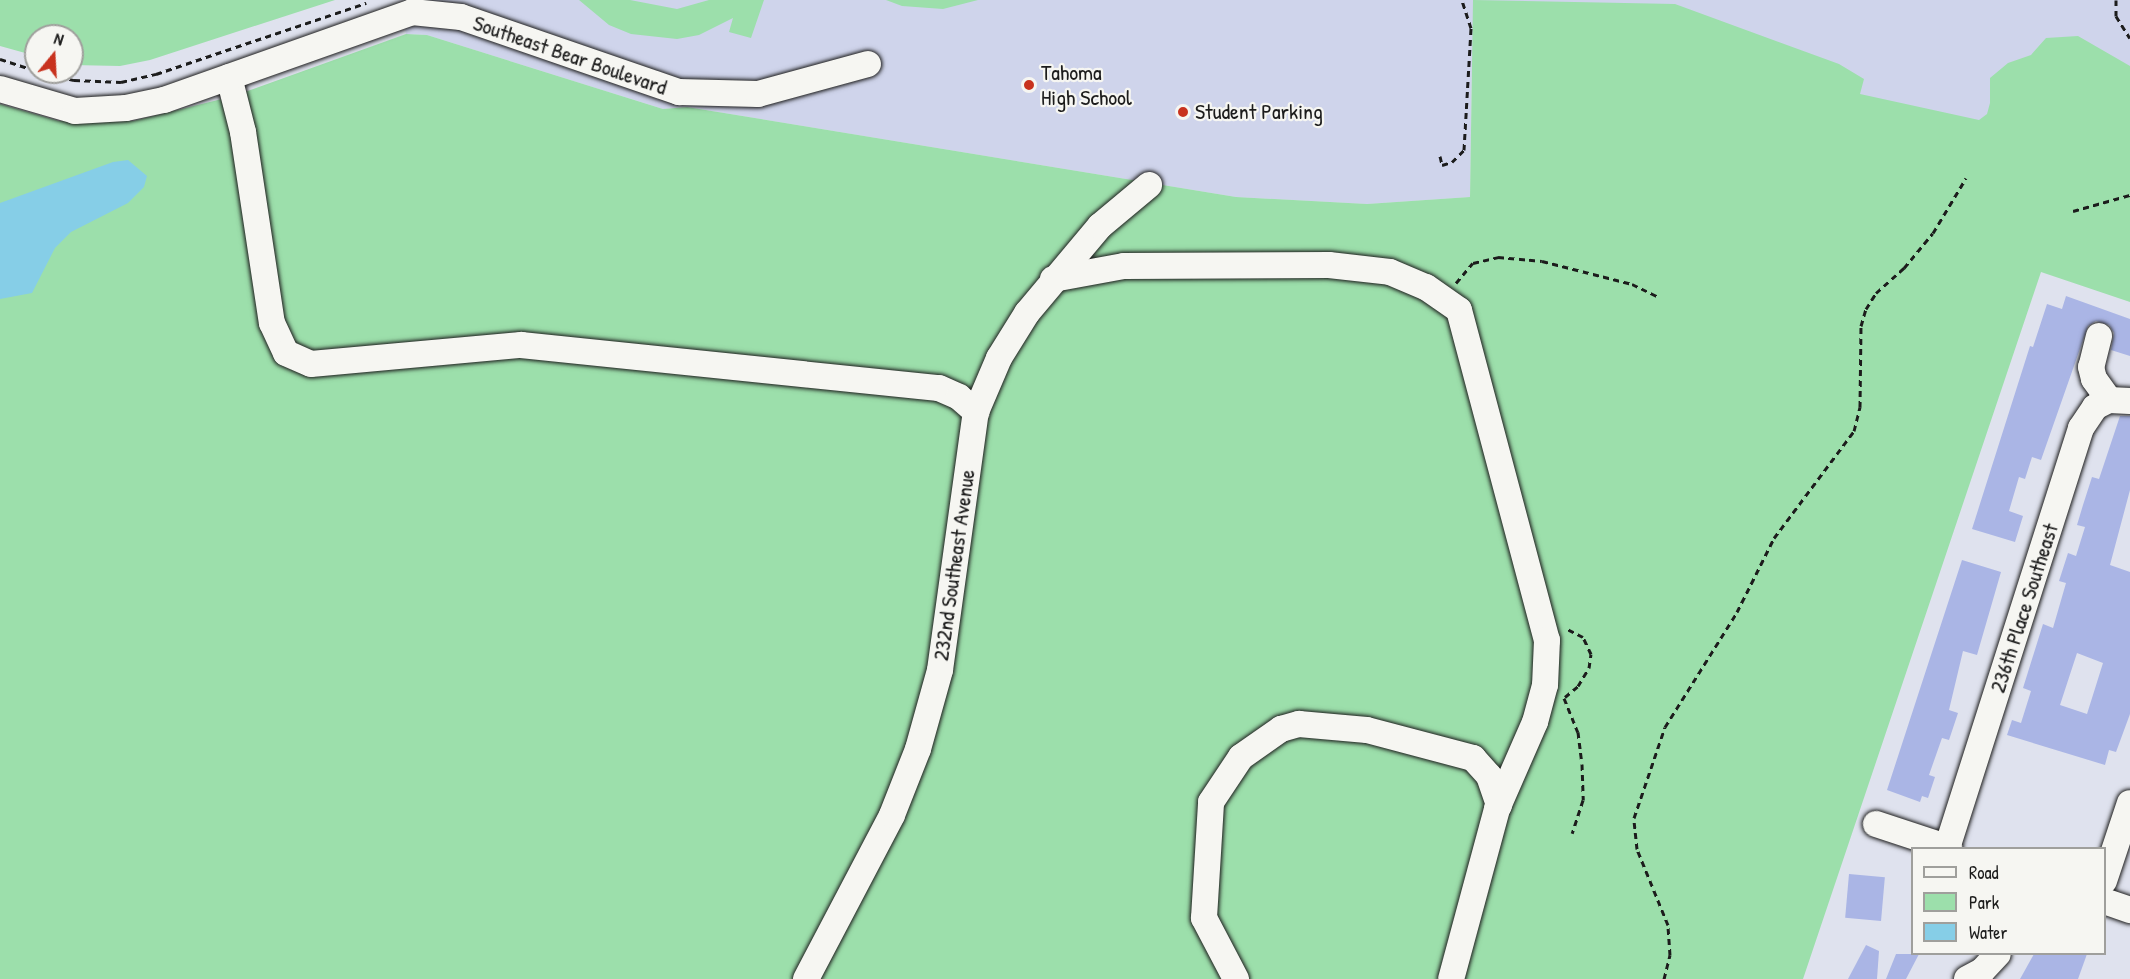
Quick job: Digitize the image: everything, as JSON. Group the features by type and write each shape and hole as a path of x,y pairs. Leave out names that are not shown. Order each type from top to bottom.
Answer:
{"street":[{"name":"Southeast Bear Boulevard","path":"0,89 75,111 126,108 164,100 412,12 461,17 679,92 758,94 868,63"},
{"path":"229,77 243,132 272,323 286,353 310,364 521,345 939,388 959,397 976,412"},
{"name":"232nd Southeast Avenue","path":"806,979 892,815 918,749 940,670 976,412 999,358 1053,279 1100,226 1149,185"},
{"path":"1053,279 1124,266 1329,265 1390,272 1447,298 1459,310 1544,630 1545,685 1535,722 1499,805 1451,979"},
{"path":"2099,336 2091,367 2094,379 2119,401"},
{"name":"236th Place Southeast","path":"1948,847 2081,428 2095,407 2119,401"},
{"path":"1236,979 1204,918 1211,802 1241,757 1281,729 1299,724 1367,730 1473,758 1489,776 1499,805"},
{"path":"2106,876 2130,802"},
{"path":"1876,824 1945,847"},
{"path":"2106,902 2130,910"},
{"path":"1966,979 1982,971 1997,955"}],"path":[{"path":"84,80 121,82 156,74 376,0"},
{"path":"1440,156 1442,165 1452,162 1464,150 1471,28 1462,0"},
{"path":"2116,0 2116,16 2130,38"},
{"path":"0,59 24,67"},
{"path":"1664,979 1670,955 1668,925 1637,849 1634,818 1665,728 1737,612 1774,538 1854,431 1860,407 1861,326 1866,309 1876,293 1904,268 1933,233 1966,178"},
{"path":"2073,211 2130,195"},
{"path":"1447,298 1473,264 1498,257 1542,261 1632,284 1657,296"},
{"path":"1535,722 1578,686 1591,654 1583,637 1565,628 1544,630"},
{"path":"1564,698 1578,732 1582,764 1583,800 1572,833"}],"shaded area":[{"name":"Tahoma High School","path":"409,0 2130,0 2130,144 1472,60 1470,197 1367,204 1236,197 687,107 663,109 427,35 406,34 403,19"}],"green space":[{"path":"0,0 335,0 150,60 120,66 84,65 84,24 24,24 24,53 0,46"},
{"path":"579,0 630,0 677,9 709,0 764,0 751,38 729,32 733,18 699,35 677,39 631,34 609,25"},
{"path":"886,0 978,0 943,9 902,6"},
{"path":"1473,0 1675,4 1839,64 1864,79 1860,94 1979,120 1987,114 1990,103 1990,78 2008,63 2031,55 2046,38 2078,36 2130,66 2130,302 2041,272 1803,979 0,979 0,104 59,121 133,121 234,96 406,34 427,35 663,109 687,107 1236,197 1367,204 1470,197"}],"water":[{"path":"128,160 147,176 144,187 128,203 71,232 55,248 32,293 0,299 0,203 113,162"}],"building":[{"path":"2066,296 2130,319 2130,356 2111,350 2114,333 2109,325 2096,321 2088,326 2041,460 2032,457 2025,479 2019,477 2009,511 2023,516 2015,542 1972,529 2030,346 2033,347 2047,304 2062,309"},
{"path":"2120,416 2130,416 2130,490 2110,565 2130,572 2130,714 2116,752 2109,750 2105,765 2007,735 2012,720 2021,723 2031,691 2023,688 2043,624 2053,628 2066,583 2059,581 2068,553 2076,556 2085,527 2077,525 2092,477 2099,479","holes":["2077,653 2103,663 2087,714 2060,705"]},
{"path":"1962,560 2001,572 1977,655 1963,651 1949,710 1958,713 1949,740 1942,738 1929,775 1935,777 1928,798 1922,796 1920,802 1887,790"},
{"path":"1849,874 1885,877 1881,921 1845,918"},
{"path":"1866,945 1879,951 1877,979 1848,979"},
{"path":"1896,954 1918,955 1906,979 1886,979"},
{"path":"2033,955 2087,955 2078,979 2020,979"}],"place":[{"name":"Tahoma High School","path":"1029,85"},
{"name":"Student Parking","path":"1183,112"}]}
